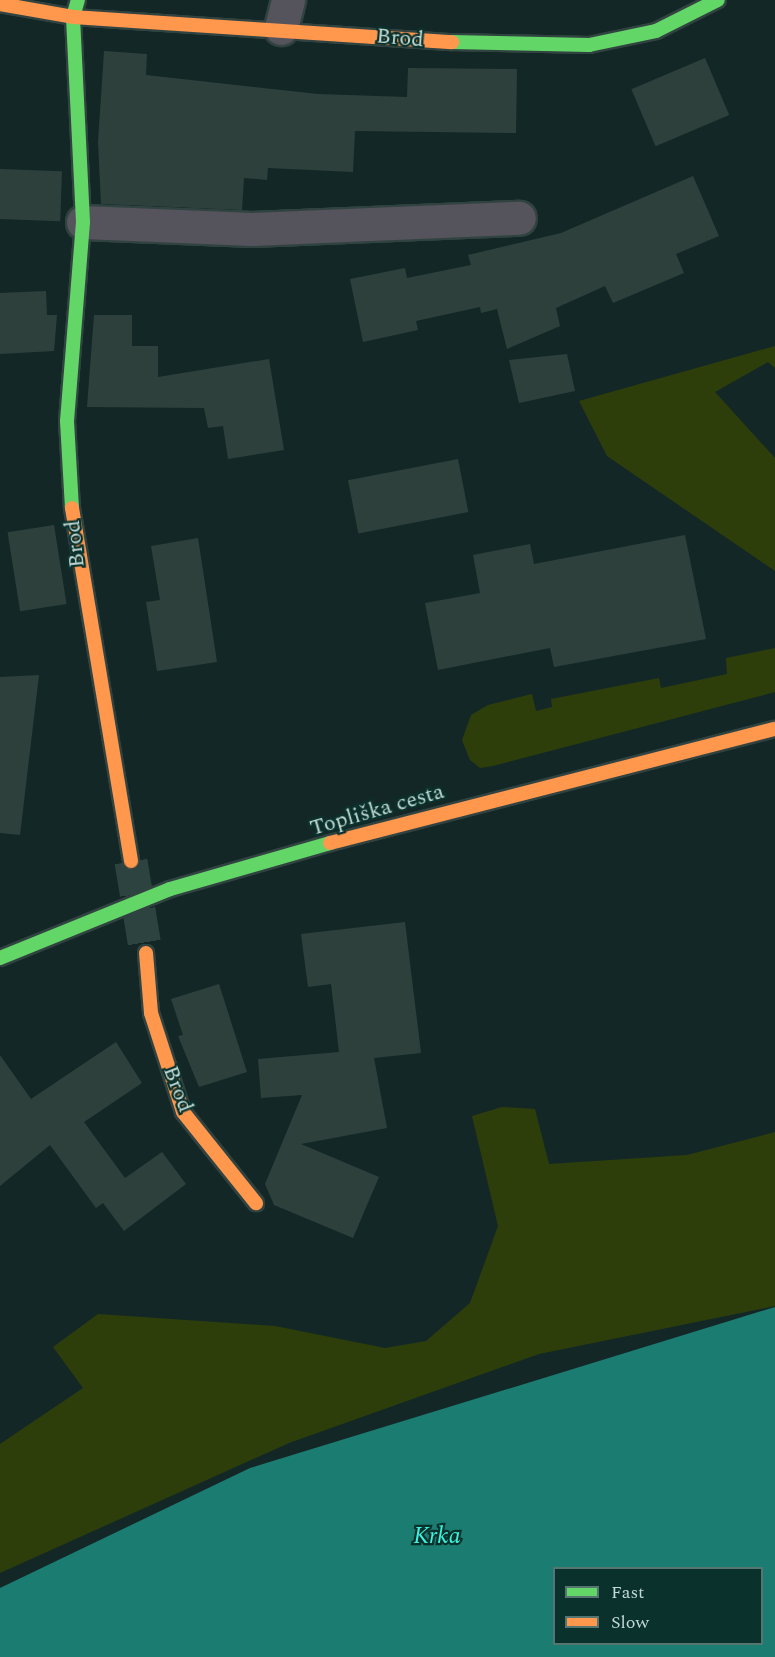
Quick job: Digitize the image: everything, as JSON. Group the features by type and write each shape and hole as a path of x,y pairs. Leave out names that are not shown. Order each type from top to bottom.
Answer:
{"street":[{"path":"74,17 78,0"},
{"name":"Brod","path":"0,4 74,17 285,14 506,46 589,45 656,31 718,0"},
{"name":"Brod","path":"74,17 84,222 67,421 73,529 131,861"},
{"path":"84,222 252,229 519,218"},
{"name":"Topliška cesta","path":"0,958 170,889 437,813 775,729"},
{"name":"Brod","path":"146,953 151,1013 183,1112 256,1203"}],"shaded area":[{"path":"775,346 775,368 768,362 715,392 775,458 775,571 607,456 579,401"},
{"path":"775,648 775,692 480,768 470,760 462,740 471,715 488,705 532,694 536,711 552,707 551,699 659,678 661,688 727,674 726,658"},
{"path":"502,1107 535,1109 549,1164 687,1155 775,1132 775,1306 539,1354 289,1443 0,1573 0,1444 83,1388 53,1347 98,1314 275,1326 385,1348 426,1341 470,1303 498,1226 472,1116"}],"water":[{"name":"Krka","path":"775,1307 775,1657 0,1657 0,1588 250,1468"}],"building":[{"path":"104,51 147,54 146,75 318,94 407,97 408,68 517,69 516,133 355,131 353,172 268,168 267,180 244,178 242,210 101,204 98,142"},
{"path":"705,58 729,115 656,146 631,89"},
{"path":"0,169 62,171 60,221 0,219"},
{"path":"693,176 719,236 676,254 684,273 613,303 605,286 556,308 560,326 507,349 497,309 481,313 480,307 416,321 418,330 363,342 350,279 405,268 407,278 471,265 468,255 561,233"},
{"path":"46,291 47,315 57,315 54,351 0,354 0,293"},
{"path":"94,315 132,315 132,346 158,346 158,377 269,359 284,450 228,459 223,426 208,428 204,408 87,407"},
{"path":"567,354 575,391 519,403 509,360"},
{"path":"458,459 468,512 358,533 348,480"},
{"path":"54,525 67,604 20,611 8,532"},
{"path":"685,535 706,639 554,667 550,648 438,670 425,603 480,593 473,555 530,544 534,564"},
{"path":"198,538 217,662 157,671 146,602 160,600 151,546"},
{"path":"39,675 20,835 0,833 0,677"},
{"path":"405,922 421,1053 374,1058 387,1128 301,1144 379,1177 353,1238 274,1205 265,1184 302,1095 261,1098 258,1059 339,1052 331,984 308,987 301,934"},
{"path":"219,984 247,1072 199,1087 178,1036 183,1035 171,999"},
{"path":"116,1042 142,1083 84,1122 125,1178 162,1152 186,1184 124,1231 103,1203 96,1208 50,1145 0,1186 0,1055 31,1099"}],"tunnel":[{"path":"131,861 146,953"}],"traffic: fast":[{"path":"72,508 67,421 83,222 73,17 78,0"},
{"path":"452,42 589,45 656,31 718,0"},
{"path":"0,958 170,889 330,843"}],"traffic: slow":[{"path":"0,4 73,17 452,42"},
{"path":"72,508 131,861"},
{"path":"330,843 775,729"},
{"path":"146,953 151,1013 183,1112 256,1203"}]}
